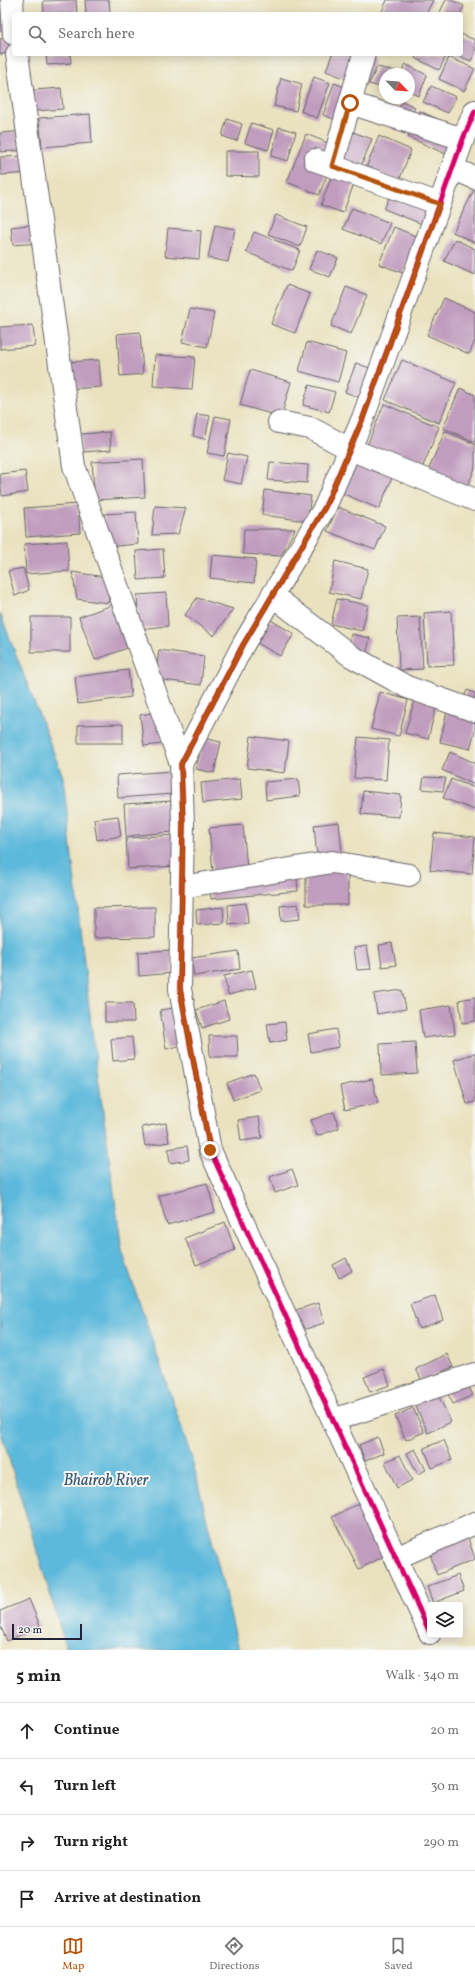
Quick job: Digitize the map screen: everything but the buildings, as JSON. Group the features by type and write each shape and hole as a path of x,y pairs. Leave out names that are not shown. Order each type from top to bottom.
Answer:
{"street":[{"path":"12,0 13,12"},
{"path":"17,56 74,466 181,764 182,887 180,989 210,1150 427,1627"},
{"path":"363,56 350,103 323,163 440,204"},
{"path":"350,103 463,139"},
{"path":"181,764 243,645 325,507 366,411 452,168 475,111"},
{"path":"452,168 475,178"},
{"path":"279,422 310,428 350,449 475,500"},
{"path":"272,595 351,656 407,687 475,711"},
{"path":"182,887 332,862 408,875"},
{"path":"333,1420 475,1374"},
{"path":"396,1558 475,1524"},
{"path":"432,1638 438,1650"}],"water":[{"name":"Bhairob River","path":"0,613 63,777 91,1024 122,1251 192,1459 239,1650 67,1650 0,1429"}],"cycle path":[{"path":"427,1626 210,1150 180,989 183,824 181,764 243,645 325,507 363,418 463,139 475,111"}],"route":[{"path":"210,1150 180,989 183,824 181,764 243,645 325,507 363,418 440,204 332,166 350,103"}]}
